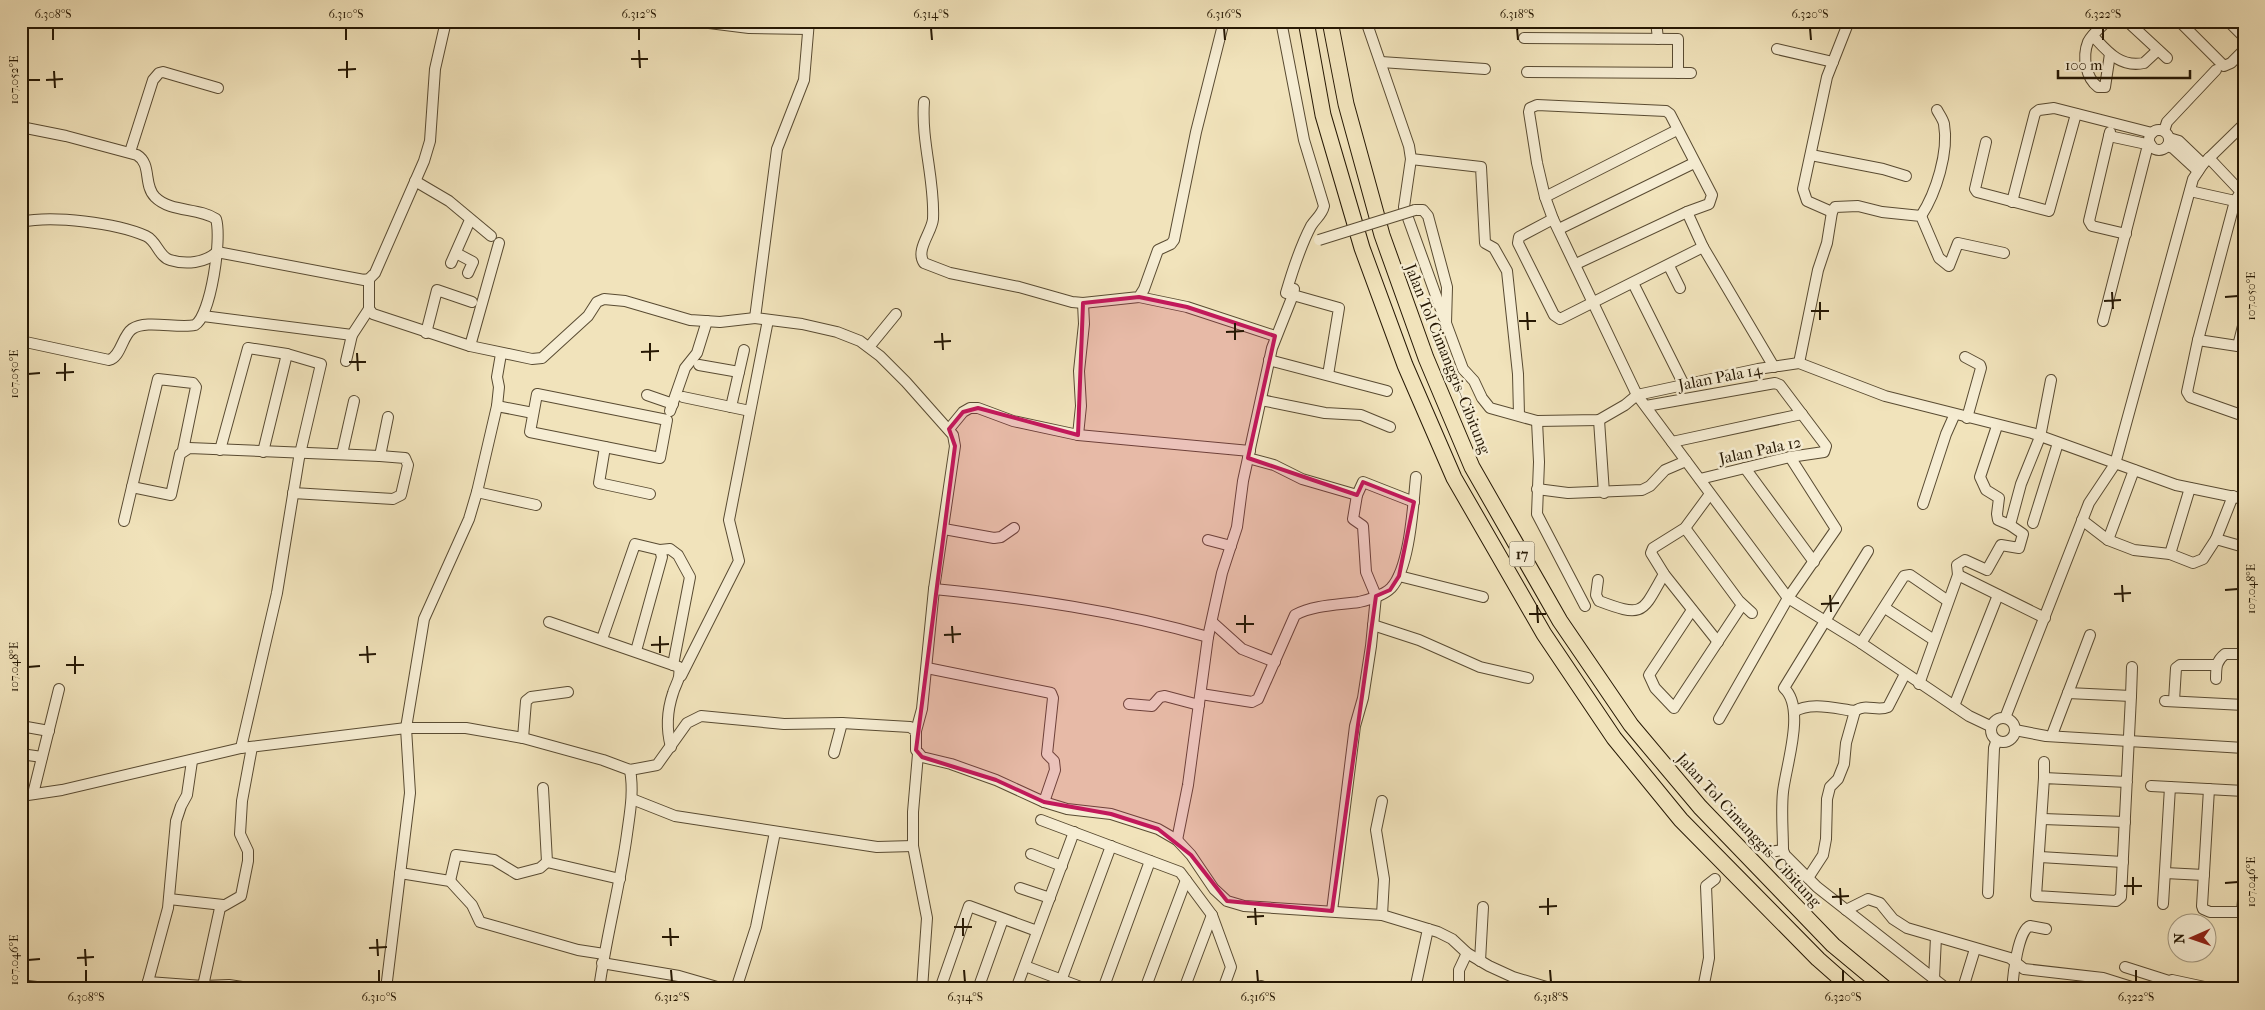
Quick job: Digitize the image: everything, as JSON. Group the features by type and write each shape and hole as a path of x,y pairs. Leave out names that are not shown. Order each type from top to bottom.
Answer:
{"highway":[{"name":"17","path":"1306,21 1323,115 1362,248 1405,365 1454,478 1544,634 1614,738 1681,820 1818,959 1852,989"},
{"name":"Jalan Tol Cimanggis–Cibitung","path":"1330,21 1346,104 1382,235 1426,358 1472,467 1560,620 1631,725 1700,807 1833,945 1886,989"}],"street":[{"path":"217,252 364,280 369,279 375,273 416,177 432,130 435,69 446,21"},
{"path":"693,21 749,28 808,25 804,80 777,149 755,318"},
{"path":"1139,297 1144,289 1158,250 1171,244 1174,240 1196,132 1224,21"},
{"path":"1281,21 1304,140 1324,206 1322,213 1313,223 1295,259 1286,293 1339,308 1328,376"},
{"path":"1366,21 1409,146 1411,160 1404,207 1463,369 1474,381 1482,398 1490,408 1537,421 1600,420 1625,406 1637,395 1799,363 1885,396 1954,416 2040,437 2190,488 2238,497 2203,559 2193,563 2170,554 2134,550 2108,540 2082,520"},
{"path":"1656,21 1658,39"},
{"path":"1832,212 1804,198 1803,189 1832,62 1849,21"},
{"path":"2108,21 2093,36 2086,49 2088,75 2091,82 2100,88 2105,87 2107,82 2110,54"},
{"path":"2127,21 2167,58"},
{"path":"2179,21 2224,66 2232,63 2244,50"},
{"path":"2228,21 2244,37"},
{"path":"2093,36 2110,54 2124,62 2140,64 2148,61 2158,50"},
{"path":"1524,38 1678,39 1678,73"},
{"path":"1777,49 1832,62"},
{"path":"1381,62 1485,69"},
{"path":"2109,136 2151,145 2159,149 2166,138 2167,122 2216,70"},
{"path":"130,152 153,80 159,73 163,72 218,88"},
{"path":"1527,72 1691,73"},
{"path":"1576,264 1687,212 1710,204 1712,198 1668,112 1668,100"},
{"path":"924,102 922,124 933,220 922,254 924,263 950,273 969,275 1083,303 1139,297 1187,307 1275,336"},
{"path":"1668,112 1654,109 1537,105 1530,108 1537,163 1545,197 1637,395 1788,598 1861,643 1919,684 1990,726"},
{"path":"2012,202 2035,113 2039,110 2054,108 2152,133 2160,130 2166,138 2179,141 2203,164 2242,191 2235,201 2198,340 2188,395 2244,416"},
{"path":"1921,216 1932,195 1943,153 1944,123 1937,110"},
{"path":"1986,142 1975,189 1982,194 2049,212 2076,114"},
{"path":"2112,123 2089,221 2092,226 2126,234"},
{"path":"2004,718 2089,502 2115,464 2190,191 2203,164 2244,124"},
{"path":"21,127 130,152 144,162 149,186 155,197 178,208 210,215 216,219 217,252 204,316 200,322 189,326 158,325 133,328 113,359 86,356 21,341"},
{"path":"1545,197 1677,130"},
{"path":"2103,321 2147,150 2151,145 2152,133"},
{"path":"1811,155 1906,176"},
{"path":"1411,160 1481,168 1485,243 1494,248 1507,271 1518,374 1519,415"},
{"path":"1559,230 1694,162"},
{"path":"416,177 449,200 470,220 491,236"},
{"path":"2190,191 2235,201"},
{"path":"1799,363 1818,270 1827,243 1832,212 1835,207 1841,205 1858,206 1882,212 1921,216"},
{"path":"1176,840 1188,786 1208,637 1237,528 1249,454 1269,360 1275,336 1292,296 1307,248 1319,240 1415,210 1423,210 1428,216 1448,287 1446,323"},
{"path":"1687,212 1703,247 1774,367"},
{"path":"1921,216 1936,251 1947,265 1951,264 1955,244 1958,243 2004,253"},
{"path":"1554,218 1519,237 1520,247 1557,318 1563,319 1703,247"},
{"path":"451,263 470,220"},
{"path":"21,222 76,221 133,232 148,237 164,256 173,261 199,262 210,258 217,252"},
{"path":"470,346 499,243"},
{"path":"456,253 473,262 468,273"},
{"path":"1669,266 1680,288"},
{"path":"346,361 352,335 369,309 369,279"},
{"path":"1633,283 1684,385"},
{"path":"426,333 438,290 472,302"},
{"path":"369,309 373,314 426,333 502,354 532,359 542,358 588,316 597,302 604,300 625,301 690,320 742,321 755,318 837,332 869,347 906,382 949,429 953,435 954,446 944,529 934,589 922,709 916,731 916,750 918,754 913,812 913,846 927,918 922,989"},
{"path":"1078,435 1081,406 1080,371 1084,324 1083,303"},
{"path":"869,347 896,314"},
{"path":"204,316 352,335"},
{"path":"671,747 666,729 672,694 739,560 728,520 768,320"},
{"path":"647,395 671,407 685,368 697,354 707,321"},
{"path":"2198,340 2241,347 2244,322"},
{"path":"203,986 220,908 241,896 248,861 248,851 240,834 246,747 276,592 292,493 321,368 318,362 287,354 248,348 220,450"},
{"path":"731,407 744,350"},
{"path":"263,452 287,354"},
{"path":"386,989 410,793 406,728 424,619 470,518 497,406 499,387 497,377 502,354"},
{"path":"1965,357 1982,368 1967,418"},
{"path":"1269,360 1387,391"},
{"path":"698,365 739,372"},
{"path":"124,521 132,487 158,379 193,383 196,387 183,450 180,454 171,495 132,487"},
{"path":"2010,525 2020,484 2040,437 2051,380"},
{"name":"Jalan Pala 14","path":"1646,406 1770,382 1780,385 1825,444 1826,449"},
{"path":"537,394 667,420 660,458 606,447 530,432 537,394"},
{"path":"683,397 750,411"},
{"path":"342,454 354,400"},
{"path":"1261,400 1325,413 1361,415 1390,427"},
{"path":"497,406 533,413"},
{"path":"949,429 963,412 978,408 1013,421 1078,435 1249,454 1302,479 1357,495"},
{"path":"1672,442 1802,414"},
{"path":"1923,504 1954,416"},
{"path":"380,456 388,417"},
{"path":"1600,420 1604,492"},
{"path":"1537,421 1539,462 1537,514 1585,606"},
{"path":"1919,684 1958,575 1957,565 1960,561 1965,560 1987,570 2001,545 2019,548 2023,534 2010,525 1998,520 1999,498 1986,490 1980,478 1997,426"},
{"path":"2033,523 2058,443"},
{"path":"606,447 598,482 650,494"},
{"name":"Jalan Pala 12","path":"1700,479 1790,457 1824,452 1826,449"},
{"path":"183,450 293,451 300,454 342,454 404,458 407,461 408,465 403,487 397,497 292,493"},
{"path":"1719,718 1788,598 1836,529 1790,457"},
{"path":"1537,489 1568,494 1642,490 1650,486 1665,470 1686,461"},
{"path":"1745,468 1814,562"},
{"path":"2108,540 2134,470"},
{"path":"1201,694 1252,702 1258,699 1263,692 1295,614 1305,609 1362,601 1390,590 1399,576 1412,527 1416,477"},
{"path":"1332,910 1355,726 1363,698 1376,596 1366,572 1363,526 1353,519 1357,495 1363,482 1414,502"},
{"path":"2170,554 2190,488"},
{"path":"477,492 536,505"},
{"path":"1710,494 1685,528 1653,548 1653,558 1718,642"},
{"path":"944,529 994,538 1001,537 1014,528"},
{"path":"1685,528 1742,605 1752,613"},
{"path":"2216,539 2244,547"},
{"path":"1208,540 1231,546"},
{"path":"602,639 635,544 660,550 670,549 678,555 690,577 673,665"},
{"path":"636,651 662,557 660,550"},
{"path":"1868,552 1784,688 1792,698 1794,712 1783,793 1783,850 1785,855 1808,878 1947,989"},
{"path":"1598,580 1596,595 1599,601 1634,611 1640,610 1647,605 1664,574"},
{"path":"1861,643 1904,576 1907,575 1948,601"},
{"path":"1958,575 2044,618"},
{"path":"1399,576 1483,597"},
{"path":"934,589 1017,597 1118,614 1208,637"},
{"path":"1954,706 1998,595"},
{"path":"1692,610 1649,674 1655,688 1674,708 1742,605"},
{"path":"1885,608 1934,640"},
{"path":"549,622 679,667 681,676"},
{"path":"1212,622 1242,649 1275,662"},
{"path":"1373,625 1419,640 1480,667 1528,678"},
{"path":"2052,735 2090,635"},
{"path":"2216,679 2216,665 2225,654 2244,654"},
{"path":"2216,665 2180,665 2176,668 2169,701 2244,705"},
{"path":"2044,762 2043,819 2036,894 2039,897 2120,900 2132,667"},
{"path":"926,668 1051,693 1047,754 1048,758 1054,761 1055,770 1044,802"},
{"path":"1794,712 1802,707 1810,706 1855,711 1863,706 1879,709 1888,707 1905,674"},
{"path":"33,794 59,690"},
{"path":"523,738 526,701 531,697 568,692"},
{"path":"2068,694 2131,696"},
{"path":"1129,704 1152,706 1160,697 1165,696 1199,705"},
{"path":"1808,878 1823,855 1826,839 1827,799 1830,787 1838,779 1844,764 1846,743 1855,711"},
{"path":"21,796 62,790 192,762 246,747 406,728 466,728 523,738 603,760 630,770 657,765 687,723 701,716 784,724 842,723 910,727 916,731"},
{"path":"2004,718 2012,722 2016,730 2013,739 2005,743 1996,742 1990,735 1990,726 1996,719 2004,718"},
{"path":"834,753 842,723"},
{"path":"21,726 48,731"},
{"path":"2016,730 2052,735 2244,748"},
{"path":"1988,894 1994,748 1996,742"},
{"path":"21,754 42,757"},
{"path":"918,754 996,780 1044,802 1066,809 1111,814 1158,829 1176,840 1191,855 1214,889 1227,901 1244,906 1332,910 1382,915 1428,929 1452,939 1467,953 1480,961 1513,977 1553,989"},
{"path":"192,762 187,796 176,821 169,898 147,985 229,985 256,989"},
{"path":"599,989 603,959 620,878 632,799 630,770"},
{"path":"2044,778 2127,782"},
{"path":"2151,786 2244,791"},
{"path":"2163,904 2170,787"},
{"path":"543,788 547,862"},
{"path":"2209,789 2203,909 2243,912 2244,889"},
{"path":"632,799 675,816 701,818 775,832 810,835 877,847 913,846"},
{"path":"1382,801 1376,830 1384,879 1382,915"},
{"path":"2043,819 2125,822"},
{"path":"1041,820 1180,872 1212,915 1231,967 1223,989"},
{"path":"736,989 756,927 775,832"},
{"path":"1016,989 1074,832"},
{"path":"1059,984 1111,846"},
{"path":"1769,852 1783,850"},
{"path":"1031,854 1062,866"},
{"path":"450,881 456,855 494,860 516,874 540,868 547,862"},
{"path":"2040,857 2123,862"},
{"path":"1103,989 1150,861"},
{"path":"547,862 620,878"},
{"path":"2164,872 2204,875"},
{"path":"400,873 450,881 472,905 480,922 603,959 679,976 724,989"},
{"path":"1704,989 1709,958 1706,886 1715,878"},
{"path":"1145,989 1186,880"},
{"path":"1020,888 1050,898"},
{"path":"169,898 223,905"},
{"path":"1846,910 1868,899 1880,902 1893,919 1907,928 2015,960 2024,969 2103,978 2138,989"},
{"path":"940,989 969,906 1037,931"},
{"path":"1480,961 1483,907"},
{"path":"1184,989 1212,915"},
{"path":"978,989 1003,919"},
{"path":"2012,989 2015,960 2027,926 2046,929"},
{"path":"1415,989 1428,929"},
{"path":"1934,979 1936,937"},
{"path":"1962,988 1975,949"},
{"path":"1459,989 1459,970 1467,953"},
{"path":"1024,966 1059,984 1086,989"},
{"path":"2194,989 2124,967 2171,984 2214,989"},
{"path":"21,985 52,989"}],"highlighted area":[{"path":"1139,297 1187,307 1275,336 1248,458 1357,495 1363,482 1414,502 1399,576 1390,590 1376,596 1332,911 1227,901 1191,855 1158,829 1111,814 1044,802 996,780 922,757 916,750 955,446 949,429 963,412 978,408 1078,435 1083,303"}]}
